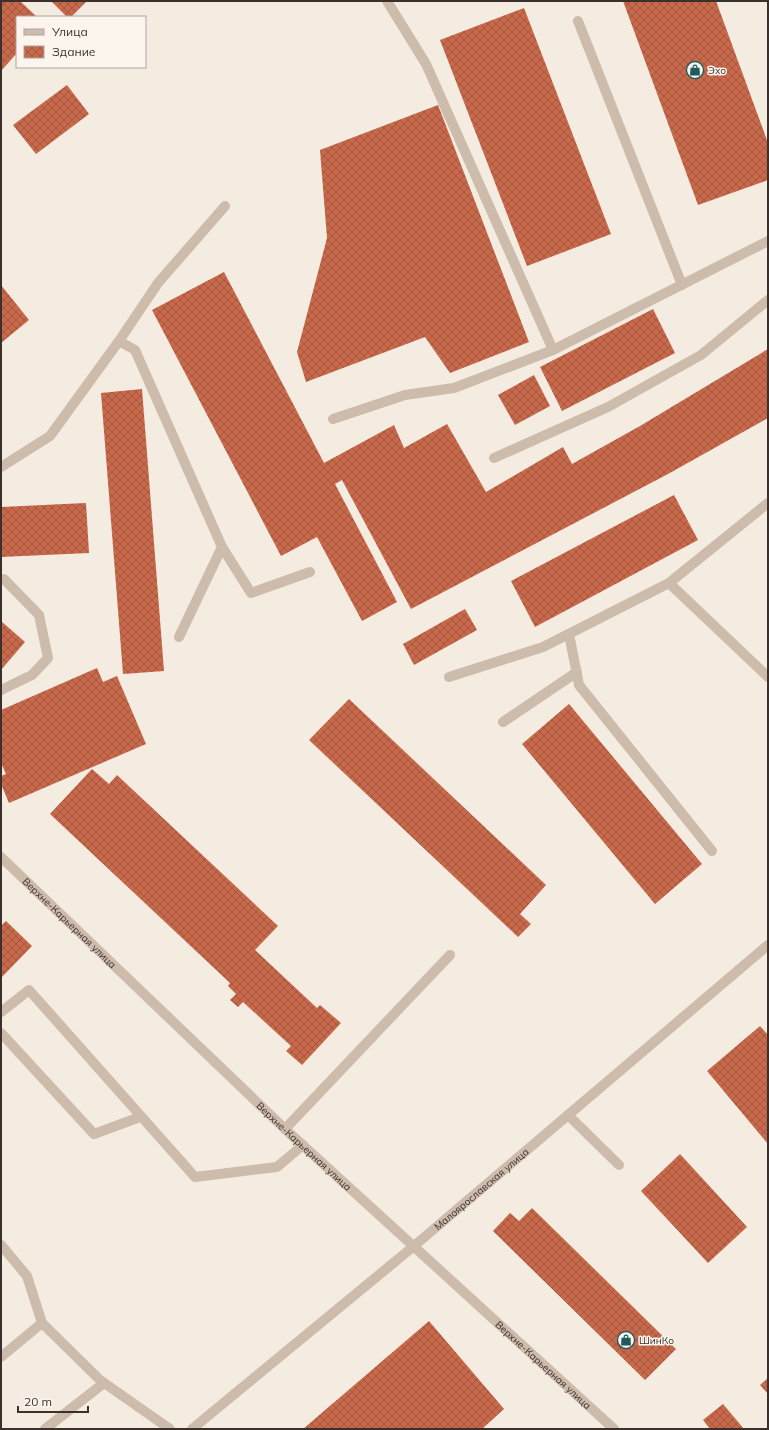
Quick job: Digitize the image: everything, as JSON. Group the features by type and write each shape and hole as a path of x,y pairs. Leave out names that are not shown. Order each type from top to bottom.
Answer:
{"street":[{"path":"387,1 426,64 553,350"},
{"path":"578,21 682,285"},
{"path":"1,467 50,436 119,341 158,284 225,206"},
{"path":"333,419 405,395 454,388 553,350 768,241"},
{"path":"494,458 608,407 701,355 768,300"},
{"path":"119,341 135,350 222,547 251,593 310,572"},
{"path":"449,677 543,647 669,583 768,503"},
{"path":"179,637 222,547"},
{"path":"1,579 4,579 39,615 48,658 32,675 1,690"},
{"path":"669,583 768,677"},
{"path":"569,634 579,685 712,851"},
{"path":"503,722 577,672"},
{"name":"Верхне-Карьерная улица","path":"1,857 303,1145 610,1428"},
{"name":"Малоярославская улица","path":"192,1429 414,1246 768,945"},
{"path":"285,1128 450,955"},
{"path":"1,1012 29,990 140,1117 195,1177 276,1167 303,1145"},
{"path":"1,1033 94,1134 140,1117"},
{"path":"568,1115 619,1165"},
{"path":"1,1245 27,1276 42,1323 104,1384 170,1429"},
{"path":"1,1357 42,1323"},
{"path":"45,1429 104,1384"}],"building":[{"path":"1,1 20,1 36,16 16,16 16,54 1,71"},
{"path":"51,1 87,1 72,16 66,16"},
{"path":"623,1 716,1 768,143 768,180 698,205"},
{"path":"524,8 611,234 527,266 440,40"},
{"path":"67,85 89,114 36,154 13,125"},
{"path":"438,105 529,342 450,373 425,337 306,382 297,352 327,238 320,150"},
{"path":"224,272 324,463 394,425 404,448 447,424 486,492 563,447 572,464 640,426 768,349 768,418 668,474 411,609 342,480 335,484 397,602 362,621 317,537 281,556 152,310"},
{"path":"1,285 29,320 1,343"},
{"path":"653,309 675,353 562,411 540,367"},
{"path":"534,375 550,406 515,425 498,395"},
{"path":"142,389 164,671 123,674 101,393"},
{"path":"674,495 698,540 535,627 511,581"},
{"path":"86,503 89,553 1,557 1,507"},
{"path":"465,609 477,630 414,665 403,644"},
{"path":"1,621 25,642 1,670"},
{"path":"97,668 103,682 117,676 146,744 9,803 1,784 1,776 6,774 1,763 1,710"},
{"path":"349,699 546,885 520,914 531,924 518,937 309,740"},
{"path":"569,704 702,864 655,904 522,744"},
{"path":"92,769 109,784 117,775 278,926 255,950 317,1008 320,1005 341,1023 302,1065 286,1051 291,1046 243,1002 238,1007 230,1000 236,994 228,986 230,983 50,814"},
{"path":"6,921 32,946 1,978 1,926"},
{"path":"760,1026 768,1035 768,1144 707,1071"},
{"path":"680,1154 747,1227 708,1263 641,1191"},
{"path":"532,1208 676,1349 645,1380 493,1231 510,1213 519,1221"},
{"path":"429,1321 504,1409 482,1429 303,1429"},
{"path":"768,1378 768,1394 760,1385"},
{"path":"723,1404 744,1429 710,1429 703,1420"}],"place":[{"name":"Эхо","path":"695,70"},
{"name":"ШинКо","path":"626,1340"}]}
